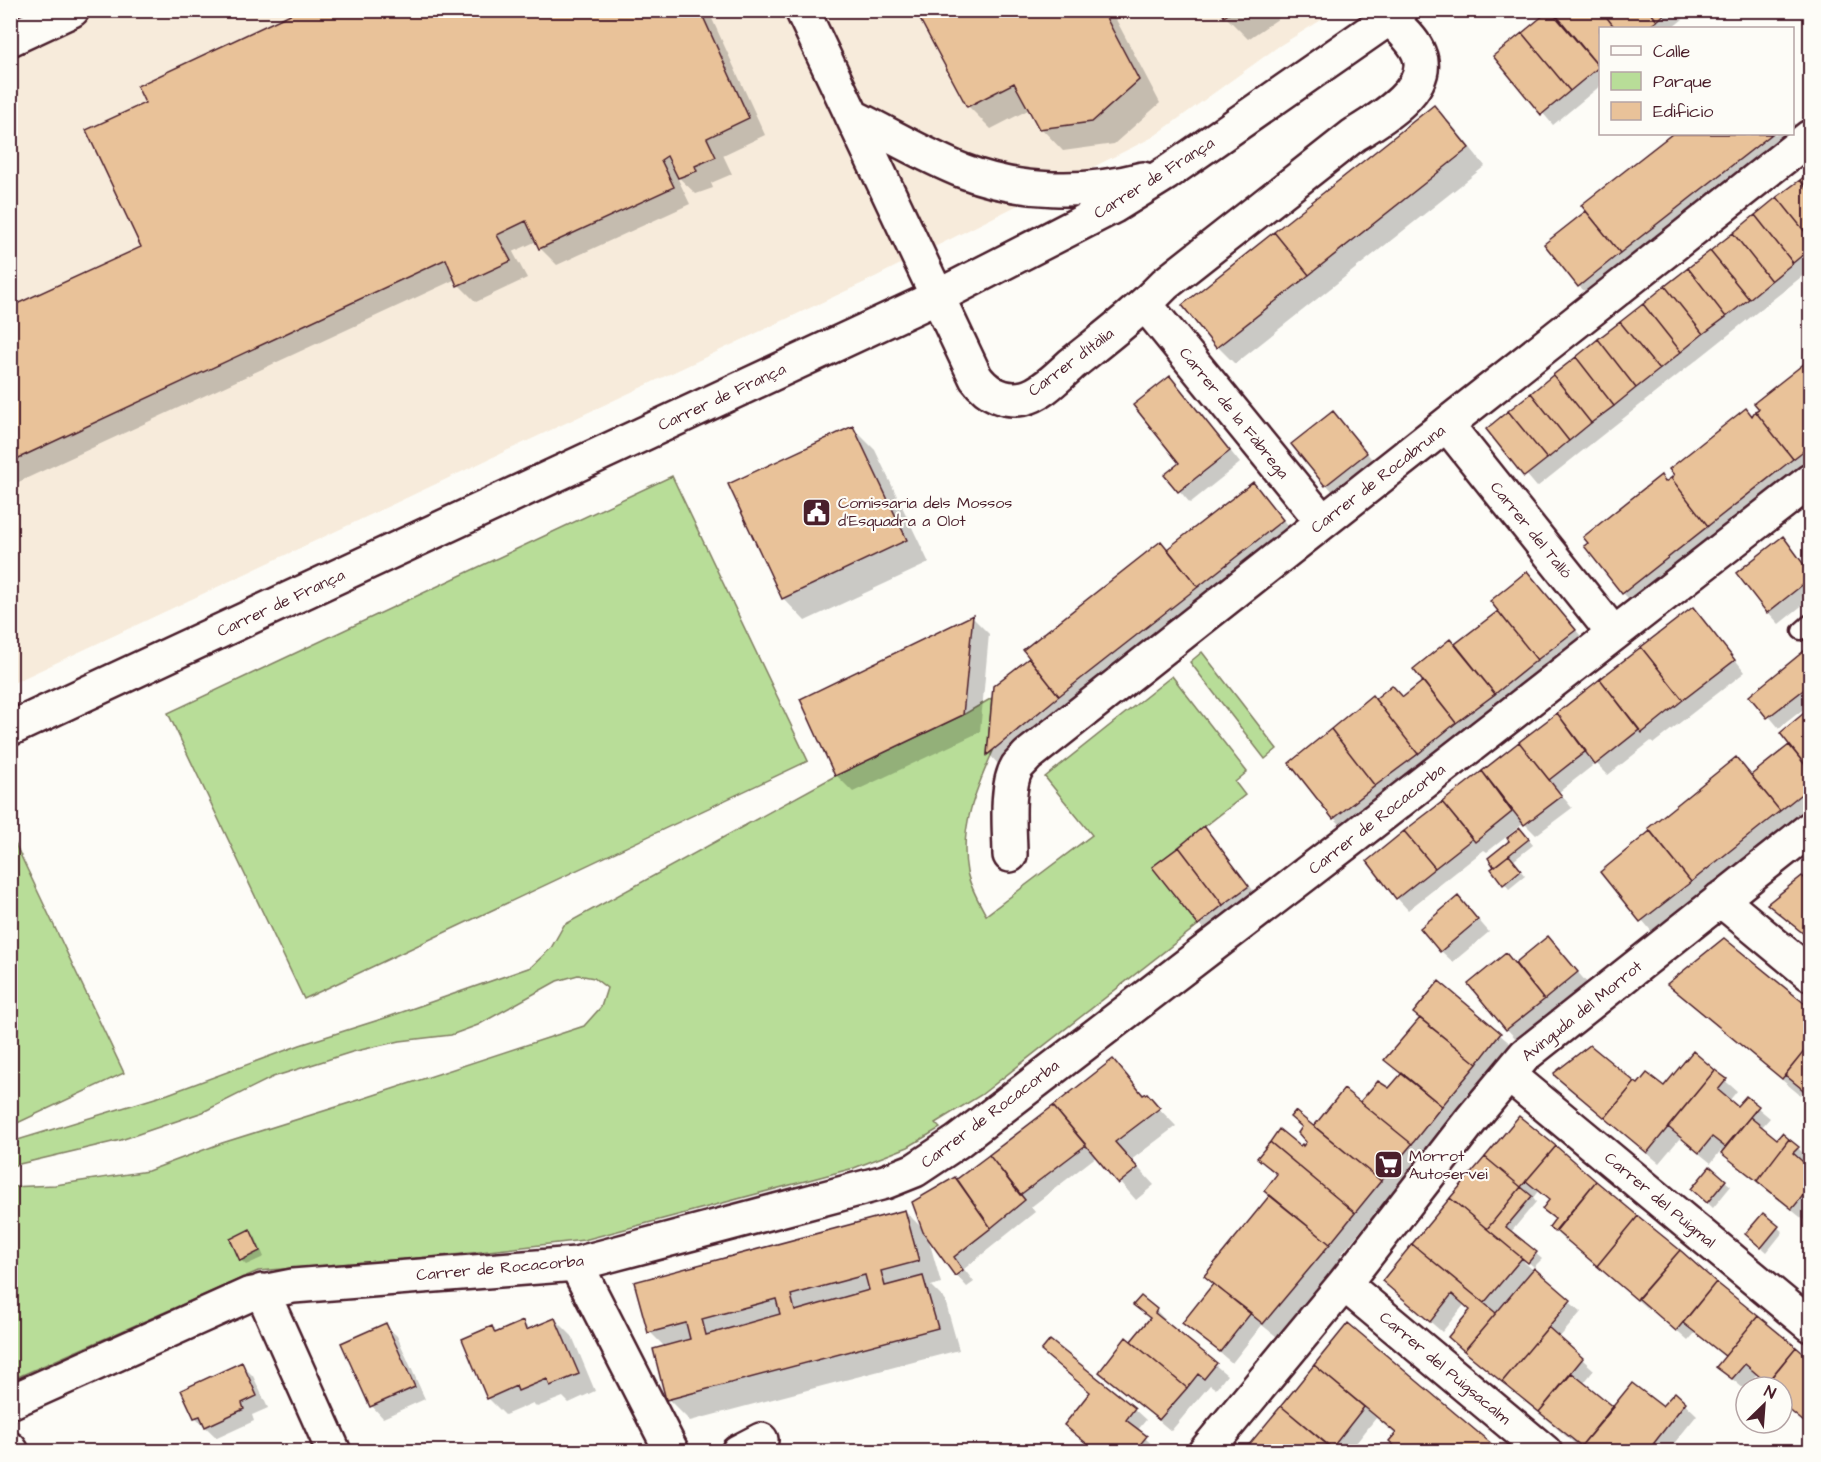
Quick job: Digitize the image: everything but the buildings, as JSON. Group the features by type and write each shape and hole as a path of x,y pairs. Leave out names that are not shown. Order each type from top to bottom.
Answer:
{"street":[{"path":"10,39 72,10"},
{"name":"Carrer d'Itàlia","path":"802,10 976,378 983,388 993,395 1013,399 1025,398 1034,394 1145,304 1165,284 1354,135 1380,120 1409,93 1420,71 1419,53 1396,14"},
{"name":"Carrer de França","path":"10,729 937,297 1114,206 1167,173 1396,14"},
{"path":"852,116 963,171 1015,185 1079,190 1118,186 1167,173"},
{"name":"Carrer de Rocabruna","path":"1010,855 1010,799 1013,781 1017,768 1027,756 1810,137"},
{"name":"Carrer de la Fàbrega","path":"1145,304 1323,522"},
{"name":"Carrer del Talló","path":"1447,425 1614,634"},
{"name":"Carrer de Rocacorba","path":"10,1402 248,1295 262,1291 293,1286 576,1264 885,1182 915,1170 936,1157 1360,833 1810,481"},
{"name":"Avinguda del Morrot","path":"1205,1452 1344,1284 1471,1120 1525,1055 1810,829"},
{"path":"1720,899 1810,974"},
{"name":"Carrer del Puigmal","path":"1509,1075 1810,1325"},
{"path":"576,1264 672,1452"},
{"name":"Carrer del Puigsacalm","path":"1344,1284 1545,1452"},
{"path":"262,1291 334,1452"}],"shaded area":[{"path":"10,11 1336,11 1279,46 1153,137 863,283 11,684"}],"green space":[{"path":"672,476 808,761 304,999 168,713"},
{"path":"1202,652 1277,749 1265,759 1190,662"},
{"path":"1172,676 1247,772 1235,782 1245,795 1153,867 1198,925 981,1095 935,1123 940,1128 908,1147 854,1168 584,1240 453,1255 258,1271 11,1380 10,1187 55,1185 148,1171 222,1143 584,1026 601,1007 607,988 594,978 578,975 557,981 478,1025 451,1035 400,1041 352,1052 273,1077 203,1112 121,1140 11,1166 11,1142 168,1094 300,1045 531,967 551,948 564,925 835,776 963,715 992,698 987,754 993,751 975,795 965,840 968,878 986,915 1092,835 1045,777"},
{"path":"10,833 124,1073 11,1126 10,1126"}],"place":[{"name":"Comissaria dels Mossos d'Esquadra a Olot","path":"817,512"},
{"name":"Morrot Autoservei","path":"1388,1165"}]}
